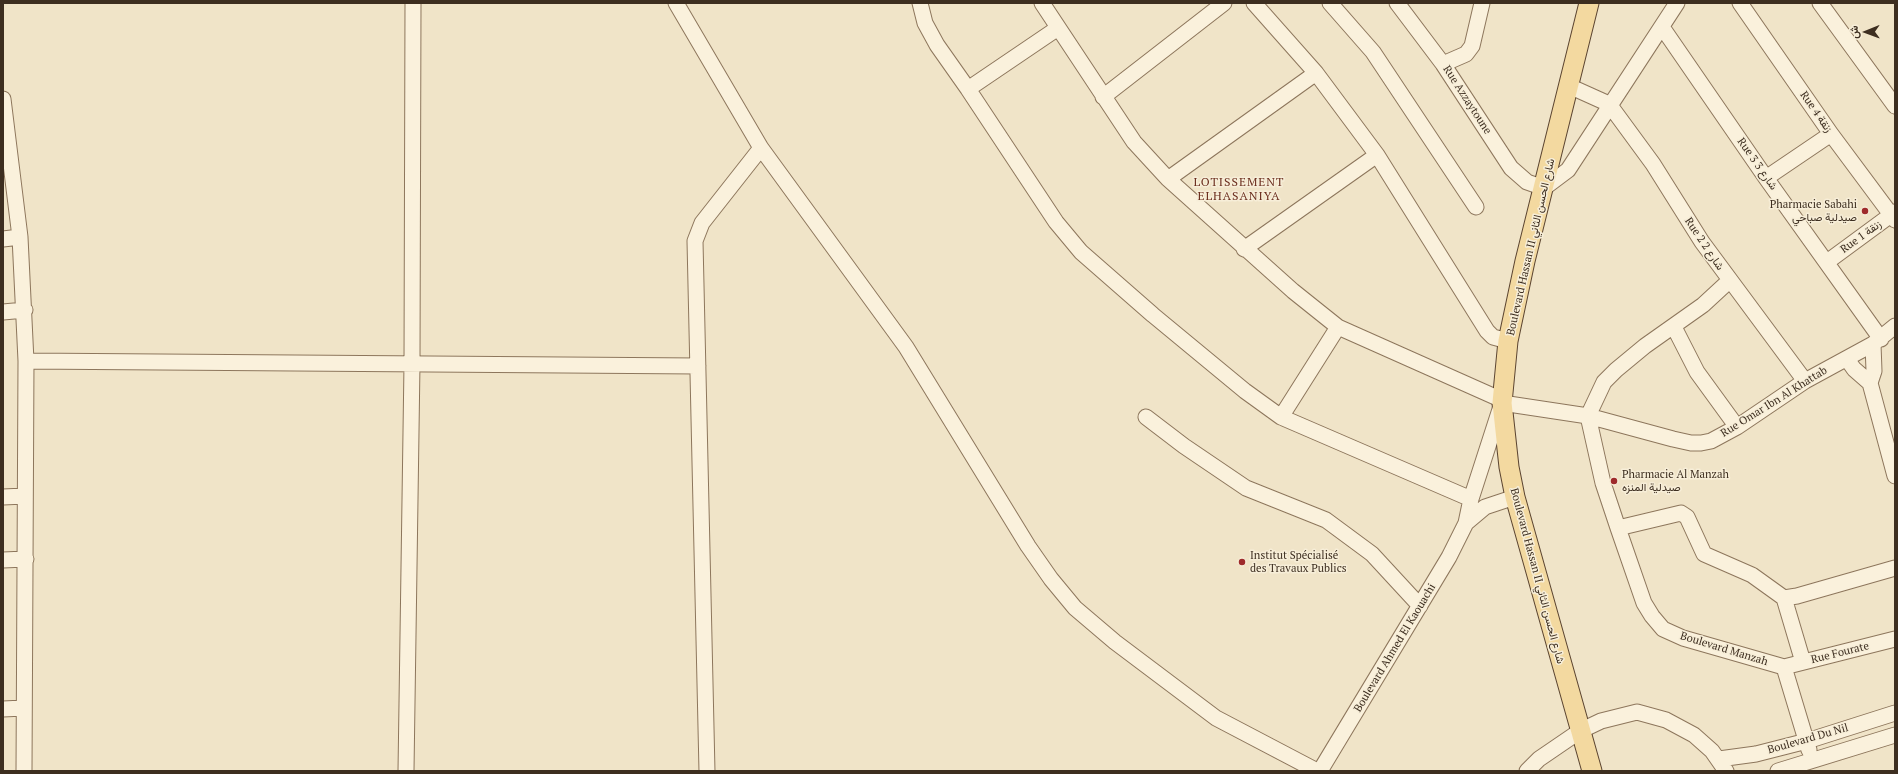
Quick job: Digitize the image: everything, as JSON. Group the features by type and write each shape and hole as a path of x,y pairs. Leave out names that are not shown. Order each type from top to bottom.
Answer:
{"main road":[{"name":"Boulevard Hassan II شارع الحسن الثاني","path":"1589,3 1525,262 1508,341 1502,401 1508,467 1515,497 1592,771"}],"street":[{"path":"406,771 412,364 413,3"},
{"path":"676,3 760,148 906,347 1028,546 1051,579 1075,608 1115,642 1216,718 1317,771"},
{"path":"920,3 925,23 937,45 1056,222 1081,252 1153,316 1245,391 1281,417 1471,499"},
{"path":"1103,97 1224,3"},
{"path":"1254,3 1316,73 1377,155 1487,331 1493,337 1508,341"},
{"path":"1330,3 1373,52 1476,207"},
{"name":"Rue Azzaytoune","path":"1397,3 1443,64 1512,168 1527,182 1544,188"},
{"path":"1443,64 1466,54 1472,46 1482,3"},
{"path":"1544,188 1568,170 1677,3"},
{"name":"Rue 4 زنقة","path":"1740,3 1831,134 1894,216"},
{"path":"1820,3 1895,106"},
{"name":"Rue Omar Ibn Al Khattab","path":"1046,5 1058,28 1134,142 1168,180 1244,249 1338,327 1502,401 1588,416 1692,443 1710,440 1737,427 1805,381 1877,341 1895,326"},
{"name":"Rue 3 شارع 3","path":"1662,27 1766,178 1827,262 1877,341"},
{"path":"968,89 1058,28"},
{"path":"1168,180 1316,73"},
{"path":"1569,86 1610,104"},
{"path":"3,99 8,173 20,237 25,310 26,559 24,771"},
{"name":"Rue 2 شارع 2","path":"1610,104 1653,164 1702,242 1729,281 1805,381"},
{"path":"1766,178 1831,134"},
{"path":"707,771 695,248 697,232 702,223 760,148"},
{"path":"1244,249 1377,155"},
{"name":"Rue 1 زنقة","path":"1827,262 1894,216"},
{"path":"3,239 20,237"},
{"path":"1588,416 1604,382 1630,358 1703,305 1729,281"},
{"path":"3,312 25,310"},
{"path":"1281,417 1338,327"},
{"path":"1674,327 1696,372 1737,427"},
{"path":"1877,341 1874,371 1870,383 1895,476"},
{"path":"1847,359 1854,369 1870,383"},
{"path":"26,361 698,366"},
{"name":"Boulevard Ahmed El Kaouachi","path":"1320,771 1449,557 1466,523 1471,499 1502,401"},
{"name":"Boulevard Manzah","path":"1588,416 1603,483 1644,603 1652,616 1663,629 1683,638 1784,667"},
{"path":"1146,417 1184,446 1246,488 1326,520 1372,554 1420,606"},
{"path":"3,497 25,496"},
{"name":"Boulevard Ahmed El Kaouachi","path":"1466,523 1485,507 1515,497"},
{"path":"1618,528 1681,513 1687,518 1704,554 1752,575 1784,598 1803,662"},
{"path":"3,560 26,559"},
{"path":"1784,598 1804,594 1895,568"},
{"name":"Rue Fourate","path":"1784,667 1895,639"},
{"path":"1784,667 1814,766"},
{"path":"3,709 24,708"},
{"path":"1527,771 1538,759 1580,731 1601,720 1637,712 1666,720 1685,729 1704,743 1722,765"},
{"name":"Boulevard Du Nil","path":"1722,765 1756,754 1807,741 1895,713"},
{"name":"Boulevard Du Nil","path":"1778,771 1814,766 1895,735"}],"place":[{"name":"Pharmacie Sabahi صيدلية صباحي","path":"1865,211"},
{"name":"Pharmacie Al Manzah صيدلية المنزه","path":"1614,481"},
{"name":"Institut Spécialisé des Travaux Publics","path":"1242,562"}],"district":[{"name":"LOTISSEMENT ELHASANIYA","path":"1239,190"}]}
